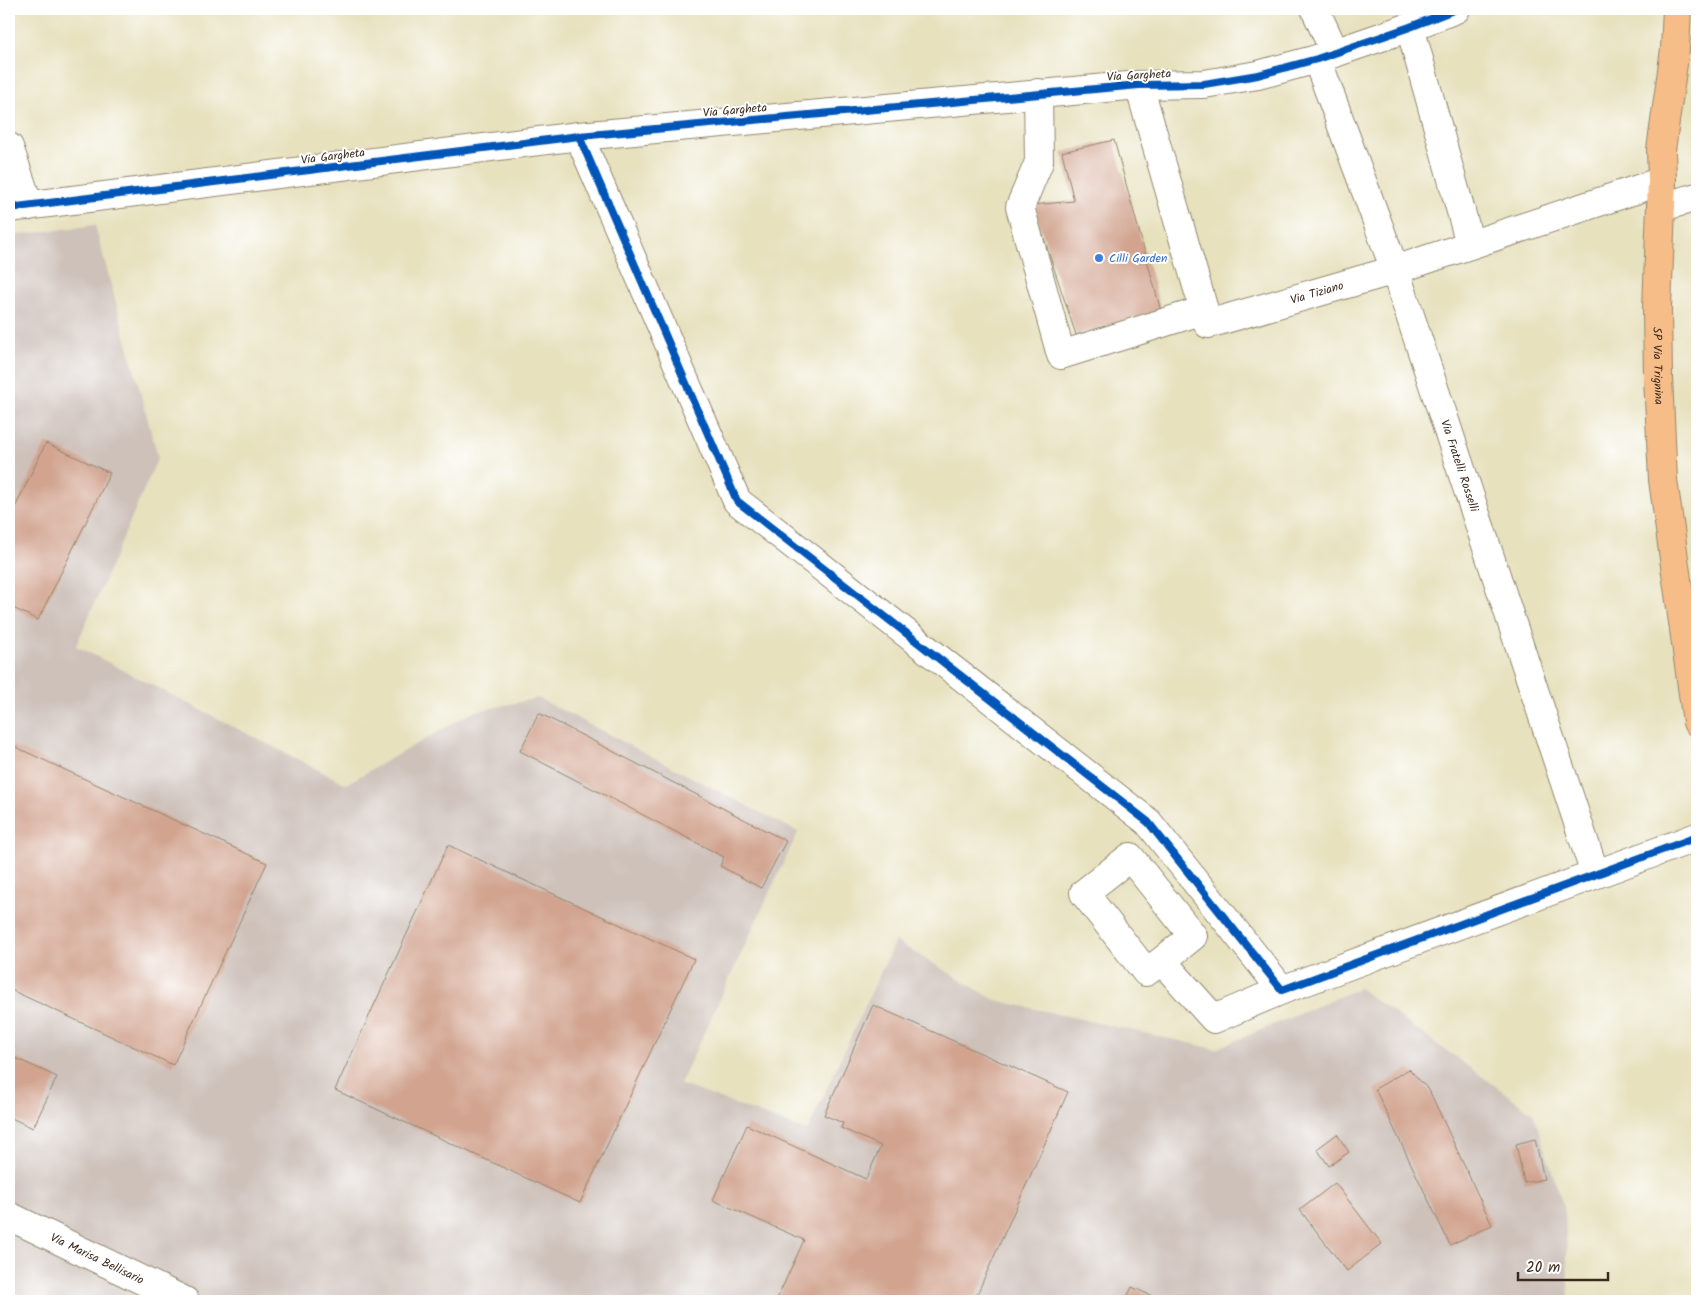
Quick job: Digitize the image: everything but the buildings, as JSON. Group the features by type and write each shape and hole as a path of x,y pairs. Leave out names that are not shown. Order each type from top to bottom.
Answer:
{"main road":[{"name":"SP Via Trignina","path":"1678,9 1676,49 1660,150 1662,194 1657,308 1658,378 1663,480 1689,604 1697,722"}],"street":[{"name":"Via Fratelli Rosselli","path":"1316,9 1326,56 1395,270 1595,874"},
{"name":"Via Gargheta","path":"19,207 579,136 1038,93 1139,85 1204,84 1258,75 1326,56 1456,9"},
{"path":"1410,27 1470,244"},
{"path":"1038,93 1040,118 1039,162 1020,207 1061,355 1204,310 1139,85"},
{"path":"579,136 737,501 1148,822 1282,990"},
{"path":"9,147 19,207"},
{"name":"Via Tiziano","path":"1204,310 1208,324 1395,270 1470,244 1662,194 1697,197"},
{"path":"1162,961 1214,1019 1282,990 1697,837"},
{"name":"Via Marisa Bellisario","path":"9,1216 185,1301"}],"shaded area":[{"path":"95,225 158,457 76,646 346,784 473,712 538,698 798,832 680,1084 807,1131 895,941 995,1000 1216,1049 1359,988 1533,1113 1565,1211 1569,1301 9,1301 9,236"}],"cycle path":[{"path":"9,208 579,136 1139,85 1204,84 1258,75 1317,59 1456,9"},
{"path":"579,136 737,501 1148,822 1282,990 1697,837"}],"place":[{"name":"Cilli Garden","path":"1099,258"}]}
